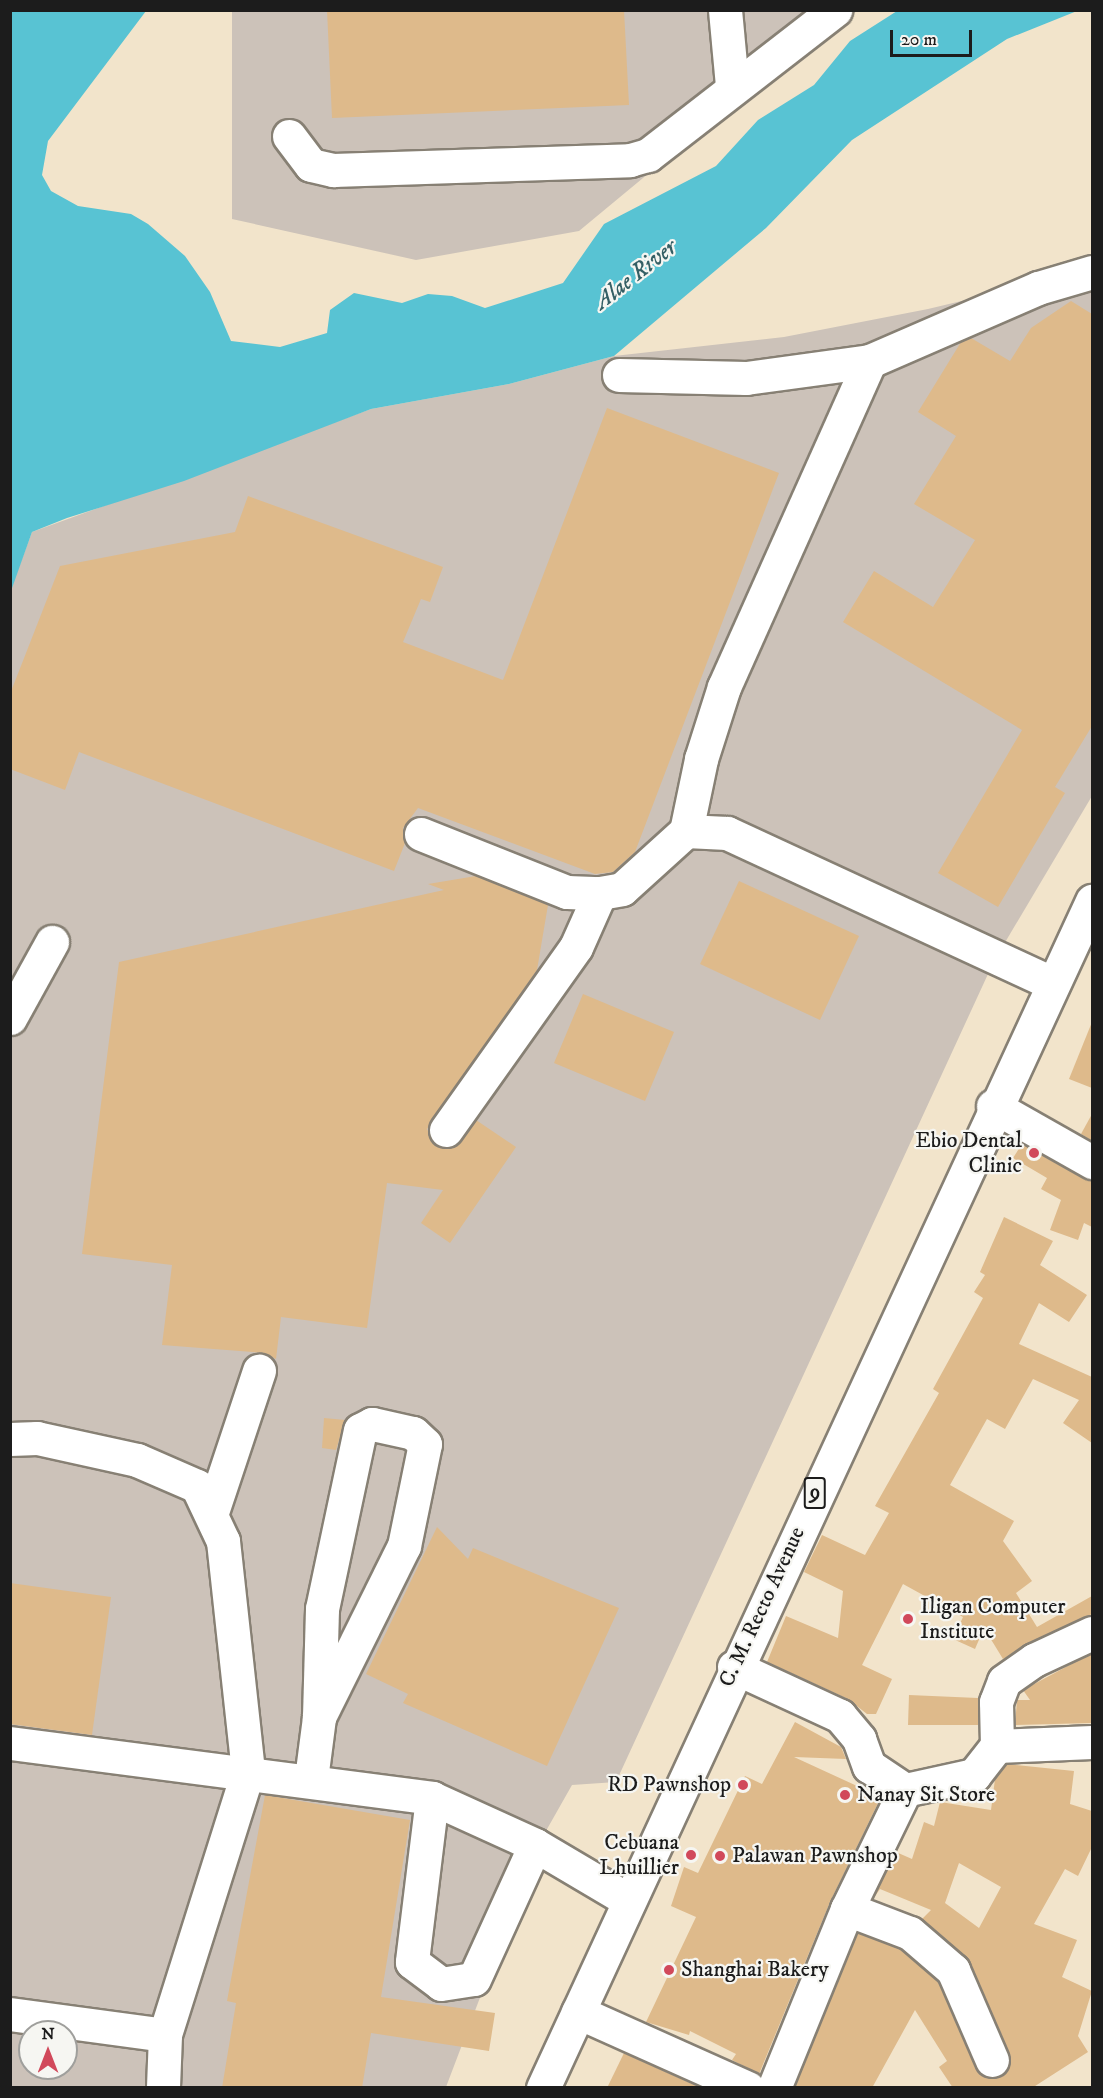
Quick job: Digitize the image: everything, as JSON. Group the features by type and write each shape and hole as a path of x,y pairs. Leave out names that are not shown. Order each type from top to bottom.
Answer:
{"main road":[{"path":"724,10 732,86"},
{"path":"289,136 311,165 333,170 630,160 648,154 732,86 835,10"},
{"path":"619,375 746,378 870,361 1084,279"},
{"path":"421,834 567,892 600,893 622,889 686,831 701,759 724,687 870,361"},
{"path":"686,831 727,833 1050,982"},
{"path":"446,1130 576,947 600,893"},
{"name":"C. M. Recto Avenue","path":"543,2088 734,1667 1050,982 1092,900"},
{"path":"10,1018 52,942"},
{"path":"993,1106 1092,1162"},
{"path":"212,1512 259,1371"},
{"path":"311,1779 319,1717 322,1609 360,1430 372,1424 413,1432 425,1444 404,1546 319,1717"},
{"path":"10,1439 37,1437 137,1460 197,1486 212,1512 223,1541 248,1771 165,2035 163,2088"},
{"path":"734,1667 840,1716 859,1739 869,1766 905,1790 974,1774 997,1746 996,1702 1004,1681 1034,1660 1092,1633"},
{"path":"997,1746 1092,1742"},
{"path":"10,1743 311,1779 432,1798 535,1845 628,1900"},
{"path":"774,2088 847,1909 905,1790"},
{"path":"432,1798 412,1962 441,1984 474,1979 535,1845"},
{"path":"847,1909 910,1933 953,1970 992,2060"},
{"path":"578,2012 748,2088"},
{"path":"10,2014 165,2035"}],"shaded area":[{"path":"232,11 857,11 742,96 579,231 416,260 232,219"},
{"path":"1092,270 1092,796 994,961 616,1782 572,1785 538,1845 446,2087 11,2087 10,591 32,532 371,409 509,384 614,356 784,337 928,309"}],"water":[{"name":"Alae River","path":"11,10 146,11 48,141 42,175 51,191 78,206 131,214 148,224 185,256 210,292 231,341 280,347 327,333 330,310 354,293 402,303 428,294 452,296 485,308 563,283 604,224 716,166 758,120 814,85 850,41 897,11 1077,11 1007,39 852,140 766,228 614,356 509,384 371,409 184,481 67,518 32,532 11,591"}],"building":[{"path":"327,10 624,10 629,105 332,118"},
{"path":"1071,301 1092,314 1092,726 1055,787 1065,793 998,907 938,873 1022,730 843,622 874,571 933,607 975,540 914,504 956,436 918,412 961,342 971,338 1010,361 1031,328"},
{"path":"607,408 779,473 635,852 613,872 595,874 418,808 403,828 405,843 394,871 79,752 65,790 10,769 10,694 60,566 235,532 248,496 443,567 430,602 421,599 403,642 503,680"},
{"path":"476,876 548,905 537,970 427,1129 436,1146 453,1147 476,1120 516,1147 450,1243 421,1223 443,1190 387,1183 367,1328 281,1317 276,1359 264,1353 162,1345 172,1265 82,1254 119,962 444,890 428,884"},
{"path":"739,881 859,936 820,1020 700,964"},
{"path":"583,994 674,1032 645,1101 554,1063"},
{"path":"1092,1022 1092,1088 1069,1079"},
{"path":"1092,1114 1092,1141 1081,1134"},
{"path":"1022,1144 1092,1181 1092,1227 1084,1223 1078,1240 1050,1230 1061,1200 1041,1189 1047,1178 1013,1158"},
{"path":"1004,1217 1053,1241 1040,1265 1087,1295 1069,1322 1039,1303 1019,1344 1092,1377 1092,1443 1063,1423 1079,1400 1033,1379 1005,1429 987,1419 950,1485 1014,1521 1003,1541 1032,1581 1016,1593 1037,1627 1092,1596 1092,1614 1003,1659 984,1628 975,1649 953,1639 963,1617 903,1584 862,1665 892,1679 876,1714 867,1714 848,1699 767,1662 786,1616 838,1638 843,1591 804,1572 822,1535 865,1555 889,1513 875,1506 939,1393 933,1389 983,1298 974,1292 985,1275 980,1272"},
{"path":"324,1418 345,1420 336,1450 322,1448"},
{"path":"437,1527 468,1559 473,1548 619,1608 547,1766 403,1703 408,1694 366,1674"},
{"path":"10,1583 111,1597 92,1735 10,1724"},
{"path":"1092,1653 1092,1723 1015,1725 1017,1700 1030,1700 1023,1690"},
{"path":"909,1695 978,1698 978,1725 908,1725"},
{"path":"795,1722 841,1747 846,1759 794,1757 881,1797 830,1902 759,2074 732,2060 736,2054 690,2031 689,2035 646,2022 696,1917 671,1906 684,1867 698,1873 745,1776 762,1784"},
{"path":"1006,1764 1074,1771 1070,1804 1092,1811 1092,1847 1078,1876 1065,1869 1034,1924 1077,1940 1062,1977 1092,1991 1078,2036 1088,2052 1032,2088 953,2088 939,2067 947,2061 915,2010 872,2088 795,2087 857,1933 900,1949 938,1981 980,2075 999,2077 1007,2071 1009,2053 970,1963 922,1919 931,1910 880,1889 873,1899 896,1852 912,1859 924,1822 934,1826 940,1802 991,1810 995,1779","holes":["959,1863 1001,1887 979,1928 945,1903"]},
{"path":"265,1795 410,1820 381,1997 495,2013 489,2051 371,2033 362,2088 222,2088 236,2003 227,2001"},
{"path":"624,2053 701,2088 607,2088"}],"place":[{"name":"Ebio Dental Clinic","path":"1034,1153"},
{"name":"Iligan Computer Institute","path":"908,1619"},
{"name":"RD Pawnshop","path":"743,1785"},
{"name":"Nanay Sit Store","path":"845,1795"},
{"name":"Cebuana Lhuillier","path":"691,1855"},
{"name":"Palawan Pawnshop","path":"720,1856"},
{"name":"Shanghai Bakery","path":"669,1970"}]}
